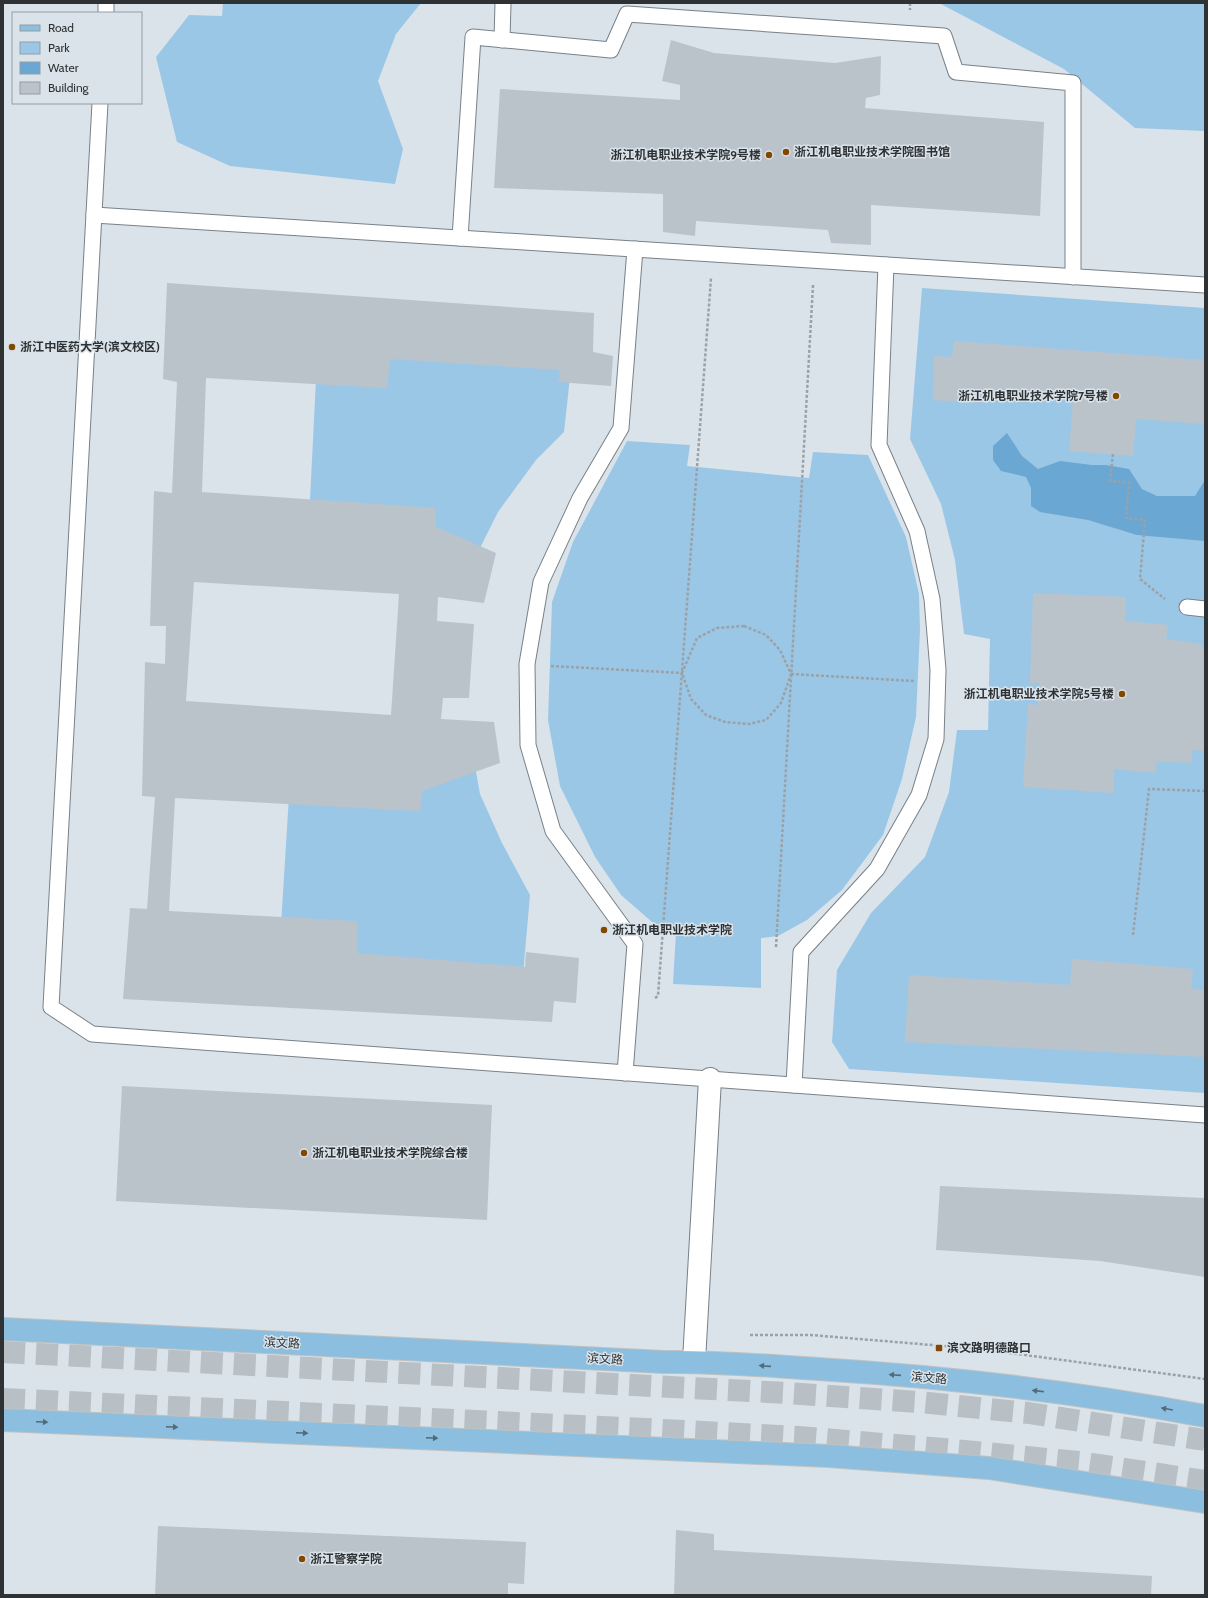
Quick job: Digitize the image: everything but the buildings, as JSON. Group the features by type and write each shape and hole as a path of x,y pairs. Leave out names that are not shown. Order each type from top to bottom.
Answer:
{"main road":[{"name":"滨文路","path":"3,1329 664,1362 694,1361 926,1377 1149,1405 1205,1416"},
{"path":"3,1420 830,1456 988,1468 1205,1502"}],"street":[{"path":"694,1361 710,1079"}],"lane":[{"path":"502,40 503,3"},
{"path":"460,238 473,37 611,50 627,14 944,36 956,72 1073,83 1073,277"},
{"path":"100,104 50,1006 92,1034 1205,1115"},
{"path":"94,216 1205,285"},
{"path":"625,1073 635,944 553,831 528,745 527,664 541,582 580,498 621,428 635,249"},
{"path":"794,1085 801,952 877,869 919,795 936,739 938,670 932,599 917,531 879,445 886,265"},
{"path":"1187,607 1205,609"}],"path":[{"path":"629,1017 658,996 713,254"},
{"path":"775,953 815,260"},
{"path":"1113,454 1110,481 1129,483 1126,518 1145,520 1140,579 1167,601 1187,607"},
{"path":"744,626 766,635 780,650 791,674 781,703 766,720 749,724 724,722 706,715 691,699 682,673 696,638 717,628 744,626"},
{"path":"527,664 682,673"},
{"path":"791,674 938,682"},
{"path":"1133,935 1149,789 1205,791"}],"green space":[{"path":"223,3 421,3 396,34 378,81 403,149 395,184 230,166 177,142 156,57 189,15 222,16"},
{"path":"939,3 1205,3 1205,131 1135,128 1064,69"},
{"path":"922,288 1205,308 1205,1093 849,1069 832,1042 837,970 871,913 925,857 949,792 957,730 988,730 990,639 964,634 955,560 941,504 910,439"},
{"path":"318,339 573,350 564,432 536,460 498,512 473,562 308,540"},
{"path":"627,441 690,445 687,466 809,478 813,452 868,455 906,537 919,594 920,630 916,717 902,779 883,835 842,890 807,920 778,936 761,938 761,988 673,984 676,932 652,922 621,895 595,857 560,786 548,720 552,602 573,542"},
{"path":"292,748 473,755 480,794 502,843 530,895 522,986 279,957"}],"water":[{"path":"1007,433 1022,456 1038,469 1060,461 1092,465 1106,465 1129,469 1142,489 1157,496 1195,496 1205,480 1205,541 1137,535 1088,520 1040,512 1031,506 1031,488 1026,477 1001,471 993,460 993,446"}],"tunnel":[{"path":"3,1352 787,1393 919,1402 1029,1413 1205,1440"},
{"path":"3,1399 799,1437 1079,1462 1205,1481"}],"place":[{"name":"浙江机电职业技术学院图书馆","path":"786,152"},
{"name":"浙江机电职业技术学院9号楼","path":"769,155"},
{"name":"浙江中医药大学(滨文校区)","path":"12,347"},
{"name":"浙江机电职业技术学院7号楼","path":"1116,396"},
{"name":"浙江机电职业技术学院5号楼","path":"1122,694"},
{"name":"浙江机电职业技术学院","path":"604,930"},
{"name":"浙江机电职业技术学院综合楼","path":"304,1153"},
{"name":"滨文路明德路口","path":"939,1348"},
{"name":"浙江警察学院","path":"302,1559"}]}
